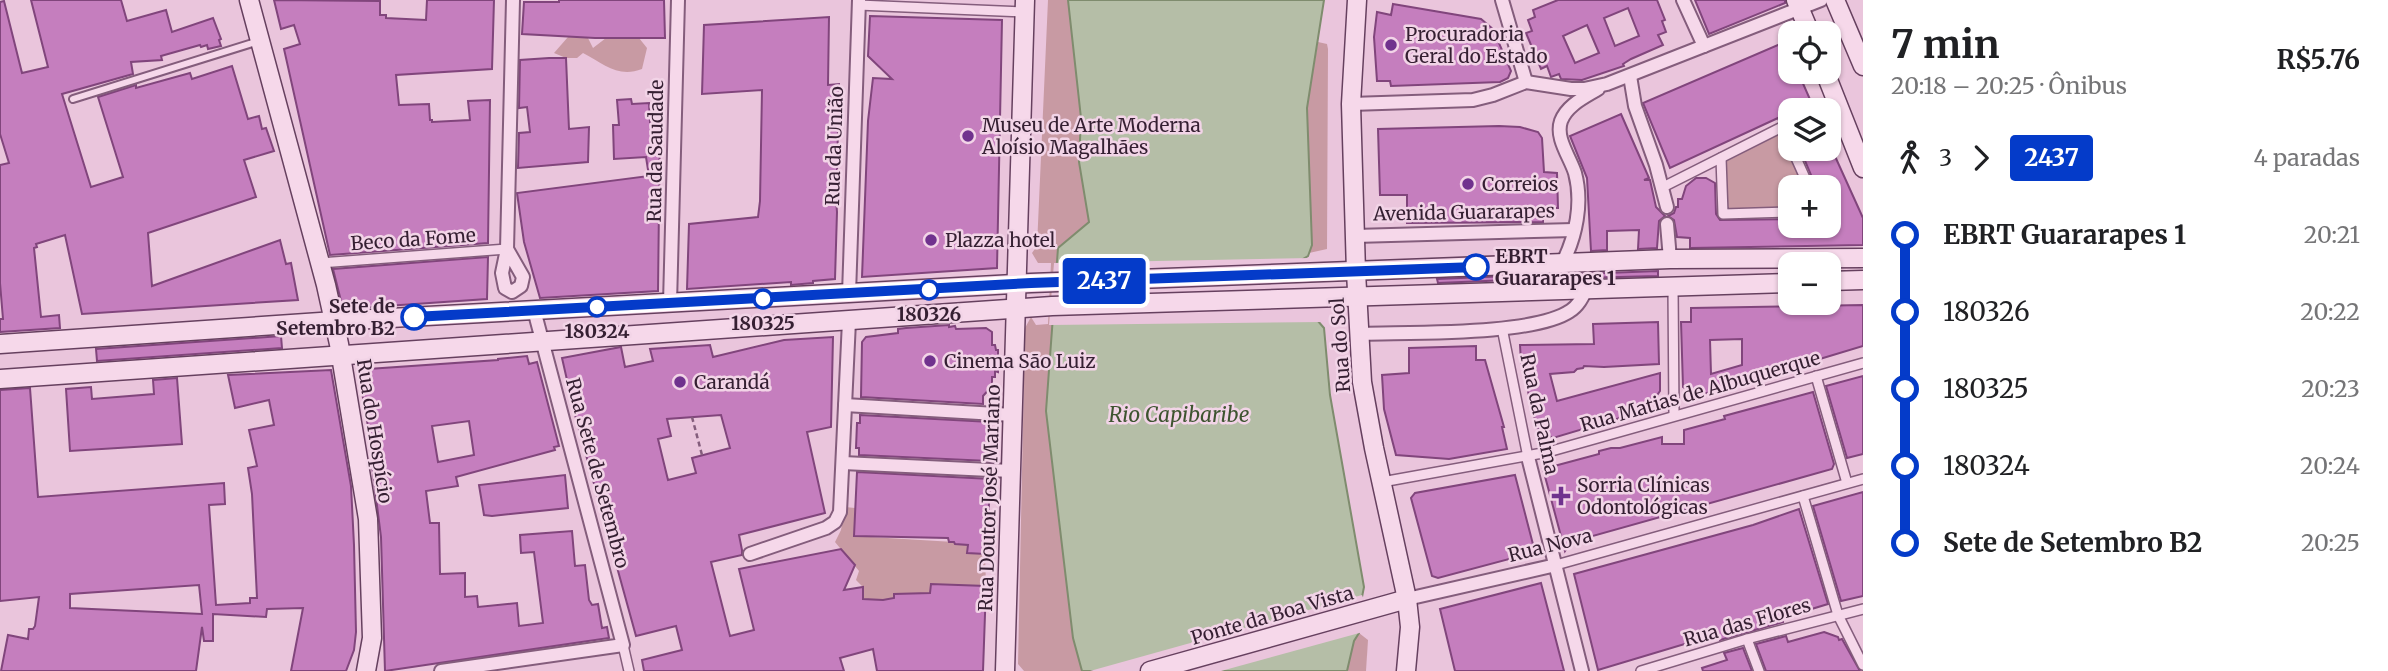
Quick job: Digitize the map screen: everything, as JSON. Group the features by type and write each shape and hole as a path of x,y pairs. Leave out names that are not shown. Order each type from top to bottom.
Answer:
{"main road":[{"name":"Rua do Hospício","path":"249,0 320,263 341,355 368,519 372,638 366,671"},
{"name":"Rua do Sol","path":"1357,0 1351,104 1359,334 1365,403 1410,627 1406,671"},
{"path":"1835,0 1863,66"},
{"path":"1798,4 1805,21"},
{"name":"Rua Doutor José Mariano","path":"1005,671 1025,6"},
{"path":"1841,113 1863,168"},
{"path":"0,344 335,321 1051,282 1670,259 1863,258"},
{"path":"1841,281 1863,280"},
{"path":"0,379 1052,306 1778,283"},
{"name":"Ponte da Boa Vista","path":"1150,671 1406,599"}],"street":[{"path":"508,249 513,0"},
{"name":"Rua da Saudade","path":"670,303 678,0"},
{"path":"1502,0 1526,82"},
{"path":"1683,0 1704,47"},
{"path":"1351,104 1474,100 1526,82 1584,89 1630,76 1704,47 1798,4 1821,0"},
{"path":"858,2 1025,6"},
{"name":"Rua da União","path":"849,294 858,2"},
{"path":"1630,76 1635,106 1656,165 1667,207"},
{"path":"1562,264 1570,248 1574,230 1578,188 1562,142 1560,124 1571,106 1606,84"},
{"path":"1661,188 1778,130"},
{"path":"1721,158 1723,214 1778,212"},
{"path":"1667,224 1670,259"},
{"name":"Avenida Guararapes","path":"1355,236 1574,230"},
{"name":"Beco da Fome","path":"320,263 508,249"},
{"path":"1673,287 1675,415"},
{"path":"1359,334 1502,328 1552,320 1564,315 1580,302 1586,290"},
{"name":"Rua Sete de Setembro","path":"534,310 623,645"},
{"path":"750,554 826,528 835,522 840,512 849,321"},
{"name":"Rua da Palma","path":"1502,328 1528,457 1582,671"},
{"name":"Rua Matias de Albuquerque","path":"1382,481 1528,457 1863,363"},
{"path":"1816,376 1847,483"},
{"path":"845,405 1013,415"},
{"path":"843,463 1011,471"},
{"name":"Rua Nova","path":"1406,599 1556,565 1863,479"},
{"path":"1803,496 1838,615 1863,665"},
{"name":"Rua das Flores","path":"1641,671 1747,639 1863,609"},
{"path":"1747,639 1759,671"},
{"path":"441,671 623,645 629,671"}],"lane":[{"path":"73,99 261,40"}],"path":[{"path":"692,416 702,455"}],"shaded area":[{"path":"1048,0 1069,0 1081,118 1079,162 1089,222 1082,671 1024,671 1018,664 1025,328 1031,317 1036,325 1048,324 1051,263 1038,263 1032,253 1037,246"},
{"path":"568,37 588,38 593,48 606,38 639,38 647,48 642,69 618,71 583,53 577,58 566,58 554,53"},
{"path":"1318,42 1327,44 1328,49 1327,249 1309,253 1312,244 1307,108"},
{"path":"1778,130 1778,161 1797,161 1804,175 1778,175 1778,212 1723,214 1721,158"},
{"path":"845,507 855,508 854,536 954,542 968,545 968,553 985,554 986,586 930,593 894,594 894,600 858,605 863,595 863,587 856,580 859,571 835,542 841,530"},
{"path":"1359,633 1368,640 1366,671 1347,671 1354,641"}],"water":[{"name":"Rio Capibaribe","path":"1068,0 1324,0 1307,108 1312,245 1308,256 1303,259 1317,320 1324,328 1330,395 1364,587 1359,612 1359,633 1354,641 1347,671 1082,671 1073,638 1046,411 1058,248 1089,222 1079,162 1081,118"}],"pier":[{"path":"1310,258 1307,260 1322,322 1049,325 1054,263"},
{"path":"1362,595 1363,632 1221,671 1090,671"}],"building":[{"path":"31,0 121,0 127,21 166,10 172,32 213,18 221,46 208,49 207,45 200,45 161,56 162,60 131,62 133,74 62,94 91,187 123,177 98,97 190,73 192,79 232,66 248,119 259,116 262,129 266,128 274,151 244,160 256,197 148,233 152,286 280,240 286,264 291,263 298,300 82,314 65,235 36,244 37,247 34,248 41,317 59,315 60,328 0,332 0,319 3,319 0,283 0,165 9,163 0,134 0,2 4,1 22,73 48,67"},
{"path":"274,0 380,1 380,15 386,15 386,18 426,20 427,0 494,0 492,69 396,75 399,105 429,104 432,122 470,120 468,101 490,100 488,243 330,255 284,49 300,44 294,25 281,29"},
{"path":"664,0 665,38 522,34 524,2"},
{"path":"1558,0 1657,0 1665,20 1662,21 1666,32 1658,35 1663,45 1631,59 1623,64 1624,66 1582,80 1561,79 1559,74 1551,77 1547,66 1541,69 1526,33 1532,31 1528,20 1535,17 1533,10","holes":["1628,8 1639,36 1615,46 1604,18","1587,25 1599,53 1575,63 1563,36"]},
{"path":"1695,0 1785,0 1785,3 1709,34"},
{"path":"1393,4 1481,19 1493,29 1511,71 1508,78 1500,82 1391,86 1390,81 1377,81 1374,37 1377,12 1391,15"},
{"path":"870,16 1002,20 997,268 862,277 868,121 873,78 892,79 868,56"},
{"path":"829,17 828,85 839,84 837,171 834,172 837,212 835,279 791,285 791,282 687,289 689,224 758,217 760,201 762,90 702,94 704,25"},
{"path":"1778,45 1778,84 1803,84 1809,98 1778,98 1778,118 1670,168 1643,103"},
{"path":"566,58 569,129 589,127 588,162 518,168 519,133 530,132 527,107 519,108 520,60"},
{"path":"631,99 632,104 649,103 650,122 660,122 658,291 540,298 524,242 517,193 649,176 646,157 614,159 613,125 619,125 617,100"},
{"path":"1621,114 1649,178 1644,180 1650,180 1656,207 1665,216 1659,221 1657,248 1638,249 1639,230 1607,231 1607,250 1591,251 1587,178 1570,136"},
{"name":"Correios","path":"1520,127 1538,132 1542,138 1544,172 1557,173 1558,208 1543,208 1543,222 1407,223 1407,195 1380,195 1378,129"},
{"path":"1805,161 1837,161 1863,218 1863,245 1690,248 1690,238 1677,237 1674,220 1668,216 1678,207 1678,199 1682,199 1686,186 1696,178 1706,178 1715,183 1716,214 1720,220 1778,219 1778,238 1841,238 1841,175 1811,175"},
{"path":"488,257 487,299 343,309 333,269"},
{"path":"1658,271 1658,276 1580,278 1580,274"},
{"path":"1509,276 1509,280 1438,283 1437,279"},
{"path":"1841,305 1863,305 1863,346 1697,396 1683,387 1681,322 1691,322 1691,308 1778,306 1778,315 1841,315","holes":["1742,339 1742,365 1711,374 1710,340"]},
{"path":"1658,322 1659,364 1584,366 1574,372 1550,374 1557,401 1660,373 1660,391 1647,410 1553,438 1537,428 1521,363 1520,345 1594,344 1593,324"},
{"name":"Cinema São Luiz","path":"955,326 956,329 986,328 992,332 992,345 998,350 998,372 995,371 992,386 983,396 983,404 861,397 862,342 866,337 898,333 898,329"},
{"path":"281,336 282,348 97,361 96,349"},
{"path":"833,337 831,427 807,432 825,513 739,535 742,555 711,562 730,636 754,630 739,569 841,549 855,565 844,590 863,587 863,599 883,600 894,598 894,594 930,593 931,584 986,586 983,671 877,671 873,649 840,658 844,671 644,671 642,660 682,650 676,626 636,636 562,358 621,347 625,367 653,361 650,349 710,345 713,357 784,340","holes":["721,415 730,448 692,458 696,473 668,480 658,439 671,436 667,419"]},
{"path":"1476,346 1476,360 1485,360 1504,427 1507,449 1449,459 1396,455 1384,409 1382,375 1409,373 1409,348"},
{"path":"527,356 529,364 537,362 559,446 554,447 555,450 456,477 458,486 426,491 430,523 439,523 440,574 465,573 465,597 477,596 478,607 517,603 519,626 543,623 534,552 521,553 520,535 572,531 575,566 585,565 589,600 592,605 598,604 602,628 607,627 609,638 385,671 381,537 372,466 375,466 360,381 361,373 368,369","holes":["469,421 474,455 438,462 432,426"]},
{"path":"331,370 351,486 354,545 356,632 354,650 346,671 291,671 303,608 267,609 266,617 213,614 213,641 204,641 202,627 196,671 1,671 8,635 28,639 29,629 35,626 39,597 0,601 0,390 30,388 38,497 224,483 225,504 209,505 216,605 250,603 250,598 257,598 252,494 248,468 257,466 249,430 274,425 269,400 235,408 228,375","holes":["199,585 202,614 70,608 70,594"]},
{"path":"1863,376 1863,454 1847,458 1826,386"},
{"path":"177,378 182,444 70,451 66,389 91,387 92,399 154,394 153,380"},
{"path":"1813,392 1834,464 1832,469 1571,542 1565,551 1543,469 1599,454 1599,451 1662,437 1662,444 1684,444 1684,430 1725,419 1724,416"},
{"path":"860,415 991,422 992,450 989,461 859,455 859,448 856,448"},
{"path":"857,472 991,479 985,554 967,553 968,545 949,542 948,538 854,536"},
{"path":"565,475 568,508 484,515 479,485"},
{"path":"1515,475 1535,552 1438,578 1432,576 1411,498 1415,493"},
{"path":"1863,492 1863,596 1841,601 1813,506"},
{"path":"1799,509 1828,604 1782,618 1783,622 1720,640 1718,634 1598,670 1574,574 1753,525"},
{"path":"1541,583 1564,671 1455,671 1440,609"},
{"path":"1824,632 1842,639 1860,671 1766,671 1756,644 1786,636 1788,642"},
{"path":"1743,648 1752,671 1703,671 1702,668 1727,660 1724,653"}],"bus line":[{"name":"2437","path":"414,317 1031,283 1476,267"}],"place":[{"name":"Procuradoria Geral do Estado","path":"1391,45"},
{"name":"Museu de Arte Moderna Aloísio Magalhães","path":"968,136"},
{"name":"Correios","path":"1468,184"},
{"name":"Plazza hotel","path":"931,240"},
{"name":"EBRT Guararapes 1","path":"1476,267"},
{"name":"180326","path":"929,290"},
{"name":"180325","path":"763,299"},
{"name":"180324","path":"597,307"},
{"name":"Sete de Setembro B2","path":"414,317"},
{"name":"Cinema São Luiz","path":"930,361"},
{"name":"Carandá","path":"680,382"},
{"name":"Sorria Clínicas Odontológicas","path":"1561,496"}]}
